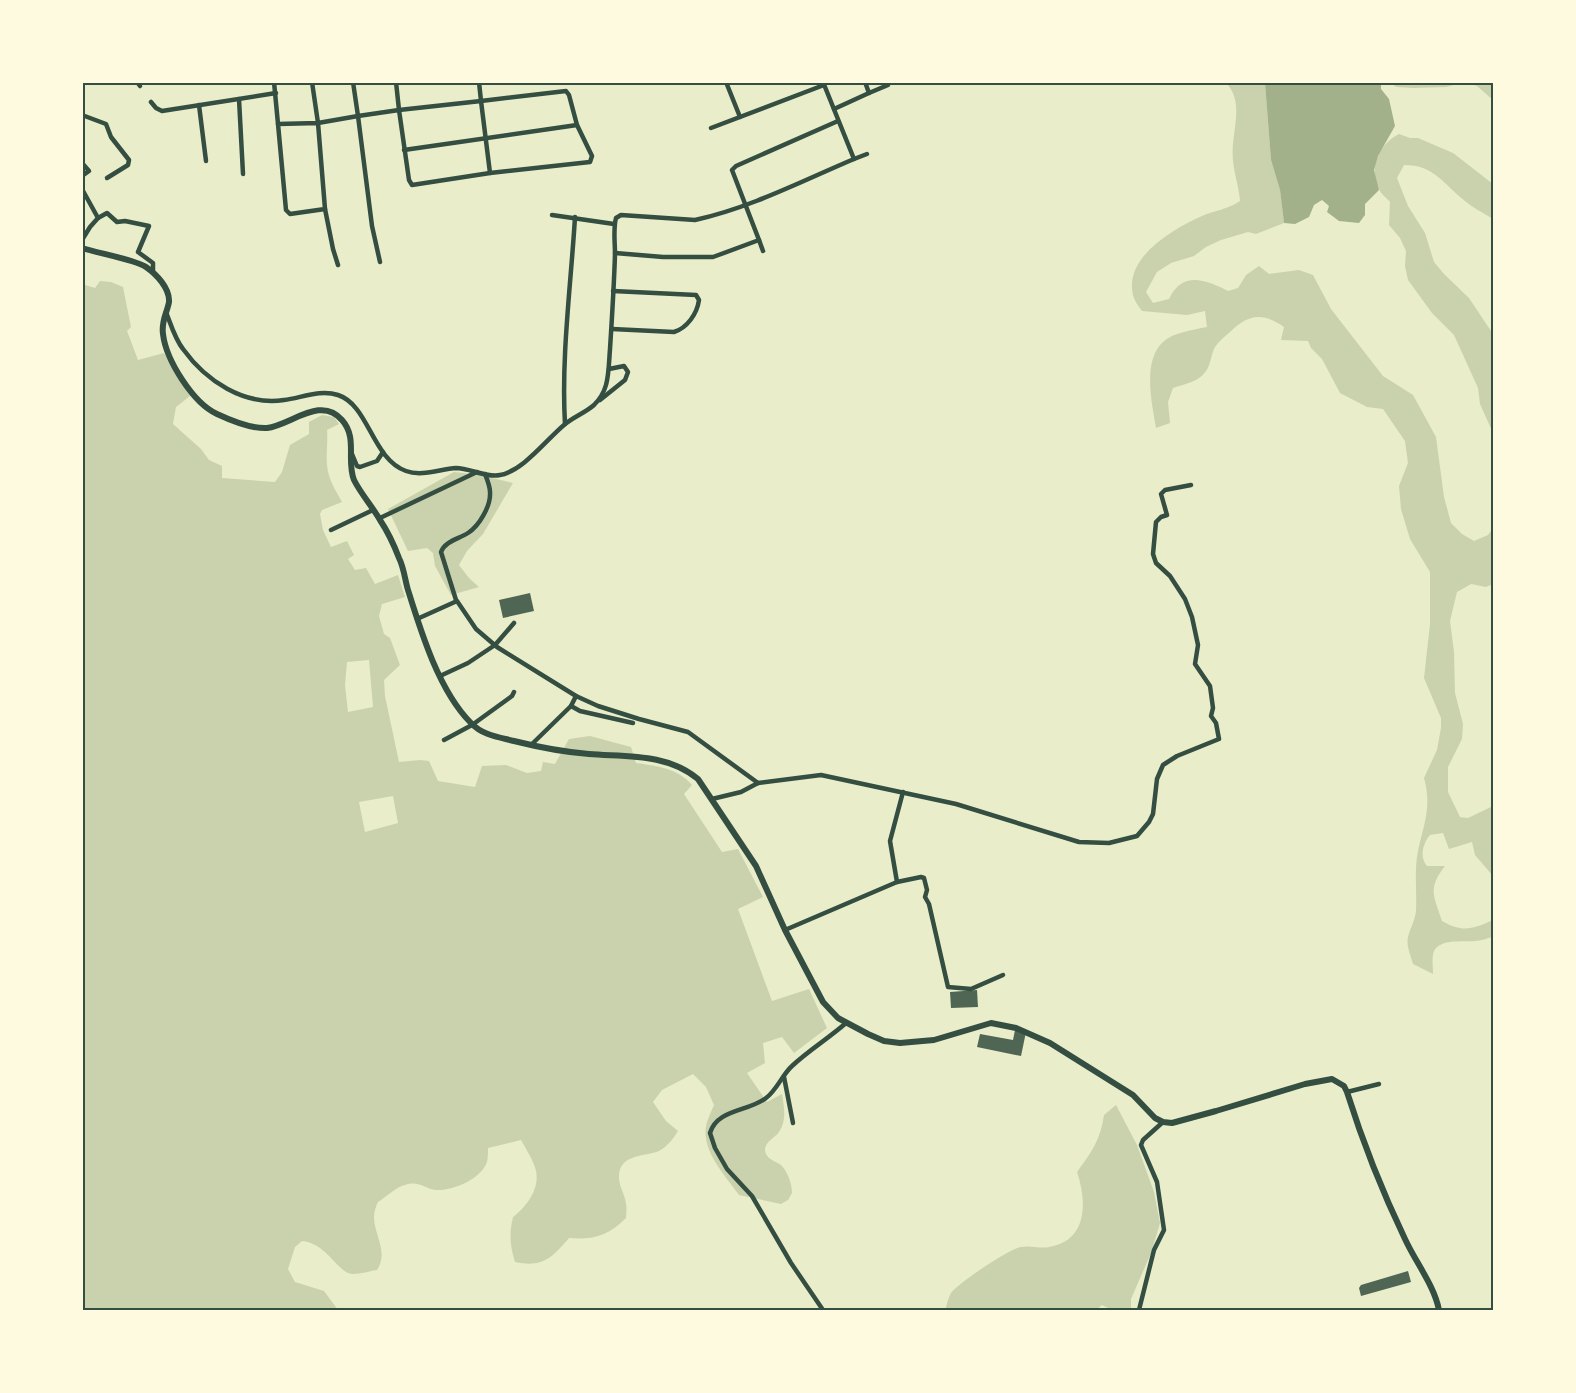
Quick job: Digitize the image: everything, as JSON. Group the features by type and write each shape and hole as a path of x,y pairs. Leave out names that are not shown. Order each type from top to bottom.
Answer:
{"street":[{"path":"274,82 287,213 326,209"},
{"path":"312,82 326,209 338,265"},
{"path":"353,82 372,226 380,262"},
{"path":"278,124 318,123 399,110 566,91 577,125 592,156 590,162 490,173 413,185 409,180 404,150 399,110 396,82"},
{"path":"479,82 490,173"},
{"path":"726,82 740,117"},
{"path":"865,82 869,93"},
{"path":"711,129 824,84 854,159"},
{"path":"834,109 888,85"},
{"path":"152,102 162,111 276,93"},
{"path":"239,99 243,174"},
{"path":"199,105 206,161"},
{"path":"82,115 106,124 111,137 129,160 128,165 107,178"},
{"path":"763,251 732,173 734,168 838,121"},
{"path":"404,150 577,125"},
{"path":"595,404 606,386 609,369 615,253 614,224 619,215 695,220 746,205 867,154"},
{"path":"82,163 89,171 82,176"},
{"path":"82,189 98,218"},
{"path":"82,240 98,218 107,213 117,222 125,221 148,226 138,252 153,263 153,273"},
{"path":"552,215 614,224"},
{"path":"565,424 576,217"},
{"path":"615,253 663,257 713,257 759,240"},
{"path":"82,248 144,265 153,273 167,291 169,303 162,321 166,349 190,390 210,411 243,424 264,428 277,426 310,412 329,411 342,420 351,437 352,473 355,481 380,518 401,561 417,619 440,676 472,725 485,733 531,745 591,754 622,755 665,761 691,773 712,799 756,866 784,930 823,1002 838,1018 878,1038 900,1043 934,1040 991,1023 1024,1030 1050,1043 1133,1095 1155,1118 1163,1122 1172,1123 1305,1084 1332,1079 1344,1086 1347,1092 1362,1140 1382,1189 1435,1295 1439,1311"},
{"path":"612,330 674,332 681,330 688,323 699,306 696,295 613,291"},
{"path":"165,310 183,349 209,377 233,393 247,398 268,400 321,394 337,395 356,408 383,452 402,469 409,472 455,468 498,476 510,472 565,424 625,380 628,372 624,366 609,369"},
{"path":"352,454 357,466 360,467 377,461 383,452"},
{"path":"380,518 477,472"},
{"path":"485,474 490,493 489,501 478,525 468,534 442,548 441,552 456,600 476,629 495,645 576,696 598,706 688,732 758,783"},
{"path":"712,799 741,792 758,783 821,775 956,804 1079,842 1109,843 1142,832 1153,814 1157,779 1163,765 1177,756 1219,739 1216,723 1211,716 1213,708 1210,686 1195,664 1198,645 1192,617 1185,599 1170,576 1156,562 1153,554 1156,522 1167,515 1161,494 1165,490 1191,484"},
{"path":"331,530 374,510"},
{"path":"417,619 456,600"},
{"path":"440,676 468,663 495,645 514,623"},
{"path":"444,740 472,725 512,696 514,692"},
{"path":"531,745 571,705 576,696"},
{"path":"571,705 580,711 633,723"},
{"path":"897,882 890,841 903,792"},
{"path":"784,930 897,882 918,877 924,878 927,890 925,897 929,904 948,987 971,989 1003,975"},
{"path":"823,1311 791,1263 753,1196 727,1169 715,1148 710,1133 716,1121 766,1098 790,1068 846,1023"},
{"path":"784,1077 792,1123"},
{"path":"1347,1092 1379,1084"},
{"path":"1139,1311 1154,1250 1164,1230 1157,1182 1141,1145 1143,1140 1163,1122"}],"shaded area":[{"path":"1226,83 1265,83 1271,160 1280,190 1284,223 1256,234 1248,232 1221,240 1194,256 1171,263 1157,272 1146,292 1153,303 1169,299 1180,284 1195,280 1211,283 1228,291 1238,288 1246,275 1259,266 1269,274 1299,270 1313,275 1331,309 1383,376 1413,395 1436,437 1444,497 1451,523 1462,534 1474,541 1488,535 1493,528 1493,584 1486,587 1471,584 1457,592 1450,621 1454,652 1455,693 1463,724 1462,739 1448,767 1448,792 1460,817 1468,818 1493,806 1493,876 1475,855 1472,842 1449,849 1443,833 1430,835 1425,842 1423,858 1427,866 1445,866 1434,887 1442,921 1456,927 1468,928 1493,920 1493,937 1477,941 1444,943 1439,946 1433,955 1433,974 1413,964 1408,944 1416,911 1417,858 1427,806 1424,778 1437,750 1441,718 1424,678 1430,624 1430,572 1410,539 1401,509 1399,486 1408,463 1405,441 1383,409 1367,407 1340,393 1322,359 1311,348 1308,341 1281,340 1284,327 1262,317 1249,319 1237,326 1215,347 1209,366 1203,375 1173,388 1168,402 1170,423 1156,428 1150,383 1152,360 1163,342 1173,336 1207,327 1205,311 1187,315 1142,311 1134,297 1132,281 1143,257 1165,237 1202,216 1240,201 1233,160 1235,100"},
{"path":"1265,83 1381,83 1381,89 1389,99 1395,126 1378,156 1374,170 1379,190 1365,204 1365,215 1359,223 1339,221 1327,212 1329,206 1322,200 1314,205 1309,217 1295,224 1284,223 1280,190 1271,160"},
{"path":"1389,83 1461,83 1446,87 1413,88 1397,87"},
{"path":"1469,83 1493,83 1493,100 1477,86"},
{"path":"1399,134 1418,138 1453,153 1493,184 1493,219 1468,204 1438,177 1424,168 1404,165 1397,178 1408,206 1425,233 1434,262 1469,298 1493,334 1493,433 1480,404 1478,388 1454,335 1432,313 1408,280 1405,266 1406,251 1400,238 1389,225 1390,202 1376,183 1375,166 1386,144"},
{"path":"100,281 111,282 123,287 131,327 127,331 138,360 164,353 190,396 176,407 173,424 201,449 209,460 222,466 222,478 275,482 282,472 290,445 309,434 309,422 322,415 334,417 339,424 327,430 327,461 331,480 342,502 322,510 320,514 323,530 331,547 347,541 354,555 348,559 355,570 366,568 375,584 398,575 405,597 382,604 379,616 384,634 390,638 400,665 384,680 385,696 399,762 429,761 438,781 475,787 482,766 506,765 527,773 541,771 543,762 555,764 569,739 590,736 631,747 636,763 673,771 692,785 684,794 722,852 738,849 763,897 738,909 772,1001 809,989 827,1028 794,1053 782,1037 763,1043 765,1063 747,1073 767,1102 782,1094 783,1123 765,1150 767,1156 782,1166 788,1175 792,1193 788,1200 781,1204 739,1195 711,1154 706,1127 714,1105 706,1087 693,1074 662,1090 653,1102 666,1121 678,1131 672,1140 659,1151 628,1160 620,1169 619,1181 625,1200 626,1218 600,1236 569,1238 546,1260 532,1264 515,1262 511,1245 513,1217 531,1197 537,1178 534,1163 521,1140 488,1148 484,1168 466,1183 443,1190 410,1184 398,1188 378,1202 374,1217 382,1257 377,1270 356,1274 348,1273 325,1252 311,1243 302,1241 295,1247 288,1269 295,1282 324,1291 338,1310 83,1310 82,284 95,288","holes":["369,660 373,707 348,712 345,685 347,662","393,796 398,823 365,832 359,802"]},
{"path":"454,472 480,475 513,483 483,534 467,551 459,565 479,587 451,595 435,566 433,553 427,548 408,551 388,509"},
{"path":"1116,1105 1137,1145 1154,1192 1160,1223 1151,1253 1131,1299 1131,1310 1112,1310 1102,1305 1096,1310 945,1310 955,1288 1006,1253 1028,1246 1049,1247 1071,1237 1078,1228 1083,1207 1077,1172 1095,1145 1104,1115"}],"building":[{"path":"530,593 534,611 503,618 499,600"},
{"path":"977,990 978,1007 951,1008 950,992"},
{"path":"1015,1030 1026,1032 1021,1056 977,1047 980,1034 1013,1040"},
{"path":"1408,1271 1411,1282 1361,1296 1359,1288 1361,1285"}]}
